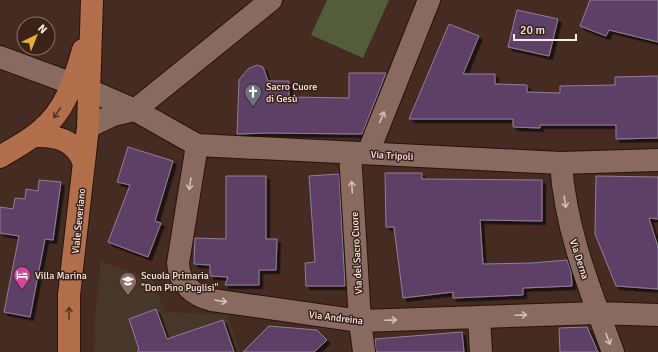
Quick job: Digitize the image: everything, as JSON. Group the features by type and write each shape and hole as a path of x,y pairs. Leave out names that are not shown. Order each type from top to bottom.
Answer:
{"main road":[{"name":"Viale Severiano","path":"69,352 70,295 88,127 81,87 90,28 92,0"},
{"path":"0,157 34,136 59,112 81,87"},
{"path":"34,136 48,136 66,140 79,152 84,163"}],"street":[{"path":"88,127 112,115 135,110 271,0"},
{"name":"Via del Sacro Cuore","path":"364,352 360,321 359,153 429,0"},
{"name":"Via Tripoli","path":"0,57 81,87 135,110 197,145 561,163 658,160"},
{"name":"Via Andreina","path":"197,145 178,263 179,273 190,289 200,296 212,300 360,321 598,313 658,315"},
{"name":"Via Derna","path":"561,163 564,196 572,233 612,352"},
{"path":"479,317 481,352"}],"shaded area":[{"name":"Scuola Primaria \"Don Pino Puglisi\"","path":"101,261 153,280 165,312 227,315 240,352 94,352 95,317"}],"green space":[{"path":"327,0 389,0 363,58 311,35"}],"building":[{"path":"590,0 658,0 658,42 609,30 606,36 580,26"},
{"path":"517,10 558,19 549,56 508,47"},
{"path":"449,24 479,36 463,74 495,74 495,84 527,85 527,92 560,93 560,86 615,85 615,77 658,76 658,138 616,139 616,125 540,125 540,128 513,127 513,119 409,119"},
{"path":"257,65 263,67 268,81 289,81 289,97 349,98 349,73 386,73 362,134 237,134 239,80 248,69"},
{"path":"128,147 173,161 155,221 161,223 148,257 108,242 130,185 117,182"},
{"path":"385,173 422,173 422,179 542,180 542,221 480,220 483,264 532,263 567,260 571,271 572,286 523,288 523,295 453,298 453,292 403,298 394,227 386,227"},
{"path":"339,174 345,286 306,286 305,263 315,262 309,176"},
{"path":"226,176 266,176 266,239 277,239 276,270 259,270 259,285 225,285 228,277 210,276 210,265 194,264 195,238 226,239"},
{"path":"596,176 658,177 658,219 649,218 658,247 658,289 616,286 595,234"},
{"path":"39,180 61,182 53,240 45,239 30,317 4,312 19,236 0,233 0,207 13,209 15,198 25,199 26,189 38,191"},
{"path":"156,309 167,339 223,320 234,352 138,352 139,349 129,319"},
{"path":"269,326 317,330 327,340 314,352 243,352"},
{"path":"587,327 598,352 560,352 559,328"},
{"path":"462,332 464,352 376,352 375,339"}],"place":[{"name":"Sacro Cuore di Gesù","path":"253,107"},
{"name":"Villa Marina","path":"22,290"},
{"name":"Scuola Primaria \"Don Pino Puglisi\"","path":"128,296"}]}
